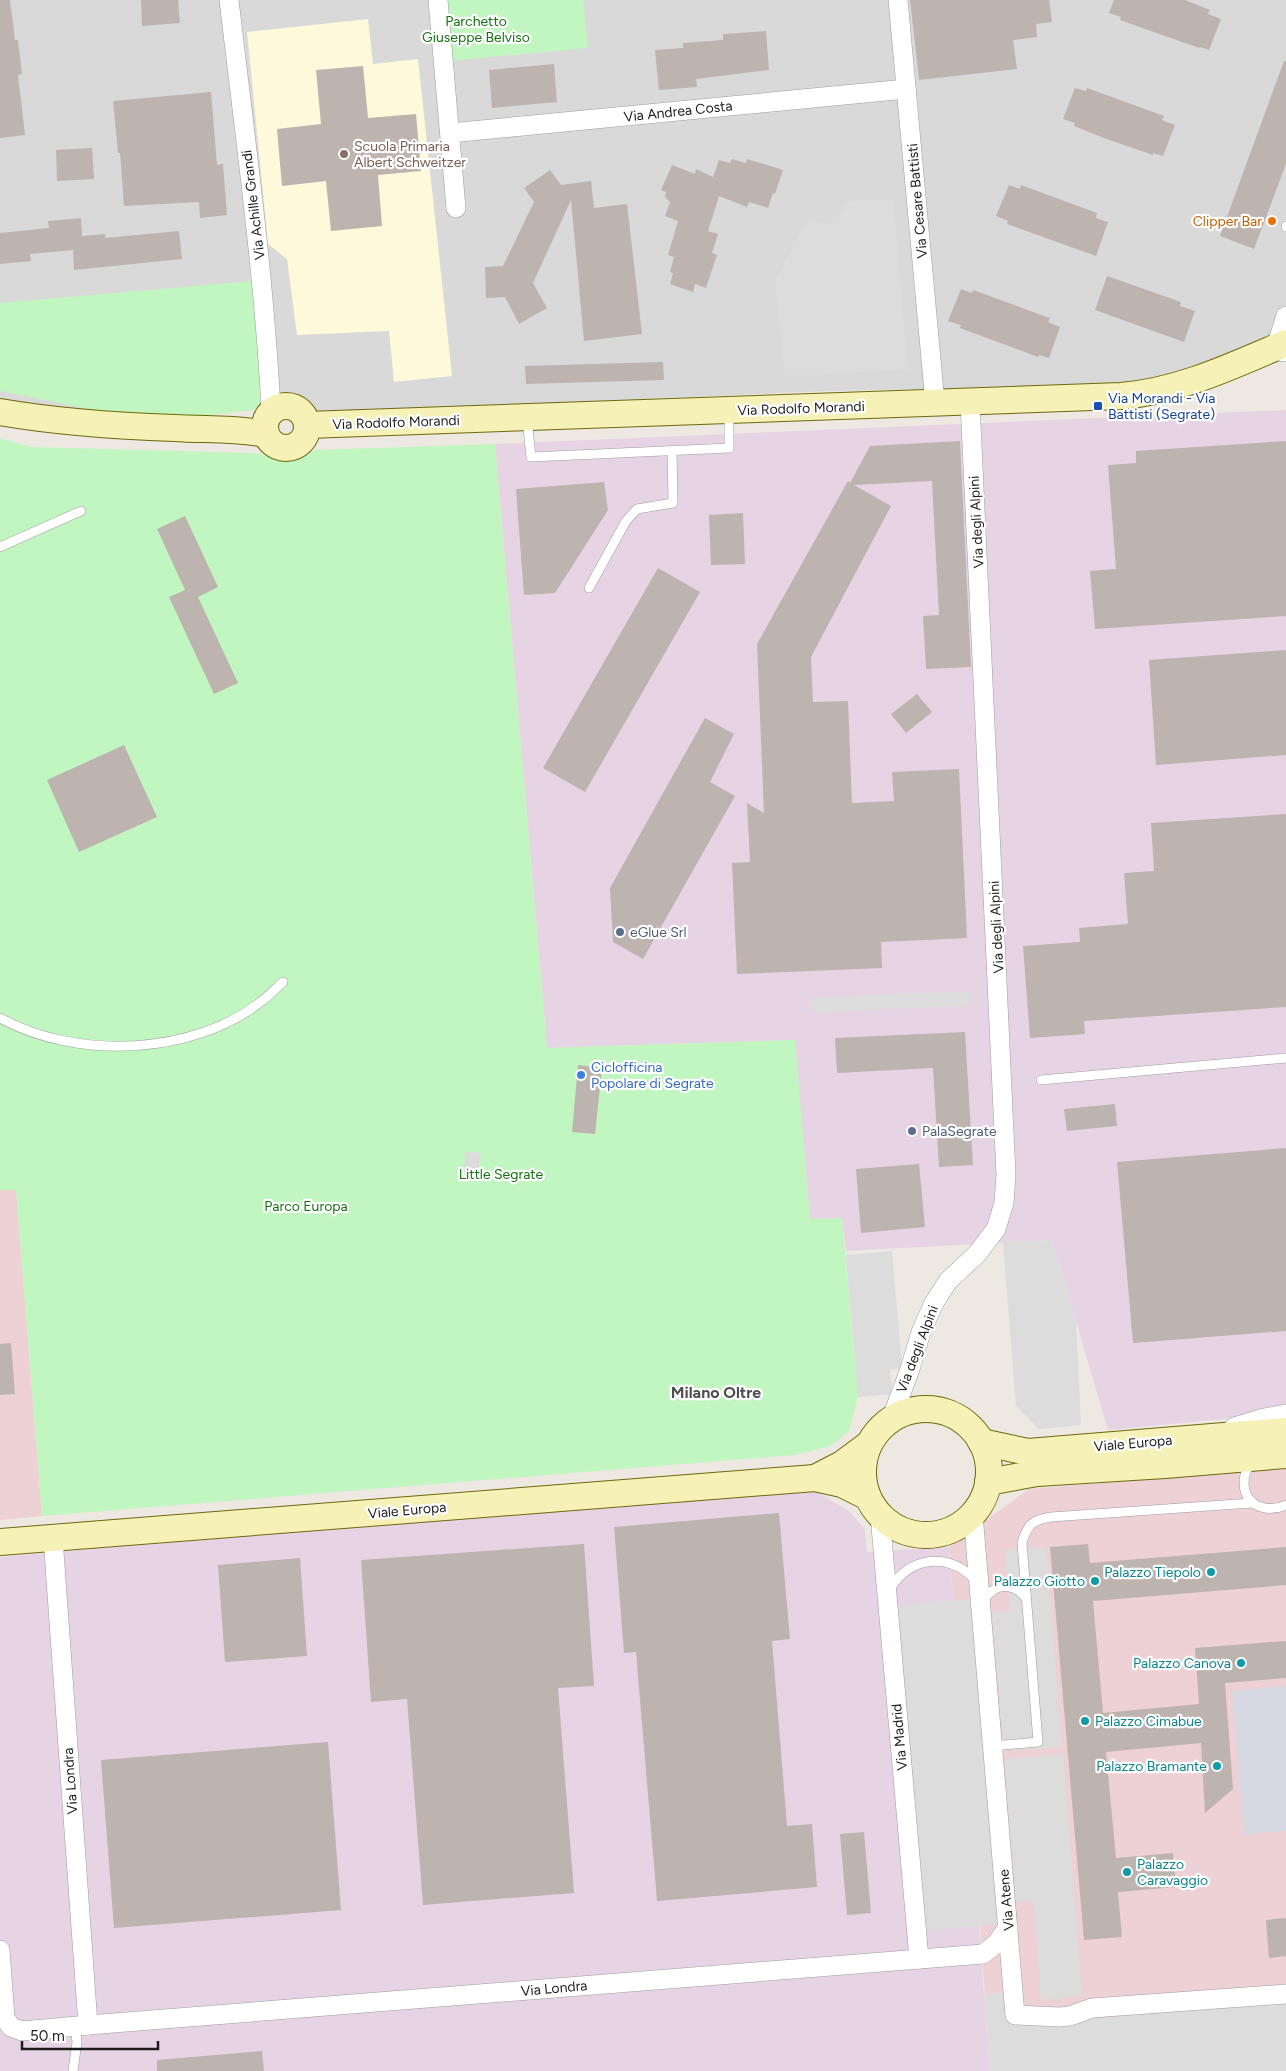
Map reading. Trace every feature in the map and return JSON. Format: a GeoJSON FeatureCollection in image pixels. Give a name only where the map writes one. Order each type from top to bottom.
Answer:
{"type":"FeatureCollection","features":[{"type":"Feature","properties":{"kind":"street","name":"Via Achille Grandi"},"geometry":{"type":"LineString","coordinates":[[229,0],[268,343],[268,421]]}},
{"type":"Feature","properties":{"kind":"street"},"geometry":{"type":"LineString","coordinates":[[438,0],[456,208]]}},
{"type":"Feature","properties":{"kind":"street","name":"Via Cesare Battisti"},"geometry":{"type":"LineString","coordinates":[[898,0],[935,403]]}},
{"type":"Feature","properties":{"kind":"street","name":"Via Andrea Costa"},"geometry":{"type":"LineString","coordinates":[[450,134],[906,89]]}},
{"type":"Feature","properties":{"kind":"street"},"geometry":{"type":"LineString","coordinates":[[1283,348],[1286,316]]}},
{"type":"Feature","properties":{"kind":"street","name":"Via Rodolfo Morandi"},"geometry":{"type":"LineString","coordinates":[[307,425],[1138,395],[1199,379],[1283,348]]}},
{"type":"Feature","properties":{"kind":"street","name":"Via degli Alpini"},"geometry":{"type":"LineString","coordinates":[[891,1420],[921,1332],[934,1303],[948,1280],[977,1254],[996,1229],[1004,1203],[1006,1175],[998,977],[970,402]]}},
{"type":"Feature","properties":{"kind":"street"},"geometry":{"type":"LineString","coordinates":[[0,412],[60,421],[176,428],[209,428],[268,421],[279,406],[292,406],[303,415],[307,425],[303,439],[293,446],[284,448],[278,446],[272,442],[268,421]]}},
{"type":"Feature","properties":{"kind":"street","name":"Viale Europa"},"geometry":{"type":"LineString","coordinates":[[0,1542],[815,1478],[842,1484],[874,1506],[901,1530],[926,1535],[952,1530],[973,1514],[983,1499],[988,1482],[988,1461],[981,1442],[964,1422],[941,1411],[915,1410],[891,1420],[878,1431],[869,1444],[842,1464],[815,1478]]}},
{"type":"Feature","properties":{"kind":"street"},"geometry":{"type":"LineString","coordinates":[[1200,1438],[1264,1418],[1286,1414]]}},
{"type":"Feature","properties":{"kind":"street","name":"Viale Europa"},"geometry":{"type":"LineString","coordinates":[[981,1442],[1028,1452],[1286,1431]]}},
{"type":"Feature","properties":{"kind":"street","name":"Viale Europa"},"geometry":{"type":"LineString","coordinates":[[869,1444],[863,1470],[874,1506]]}},
{"type":"Feature","properties":{"kind":"street","name":"Viale Europa"},"geometry":{"type":"LineString","coordinates":[[988,1482],[1037,1473],[1286,1455]]}},
{"type":"Feature","properties":{"kind":"street","name":"Via Madrid"},"geometry":{"type":"LineString","coordinates":[[874,1506],[887,1596],[919,1959]]}},
{"type":"Feature","properties":{"kind":"street","name":"Via Atene"},"geometry":{"type":"LineString","coordinates":[[973,1514],[1015,2015],[1059,2017],[1070,2016],[1092,2008],[1286,1994]]}},
{"type":"Feature","properties":{"kind":"street","name":"Via Londra"},"geometry":{"type":"LineString","coordinates":[[53,1538],[82,2025]]}},
{"type":"Feature","properties":{"kind":"street"},"geometry":{"type":"LineString","coordinates":[[1008,1927],[997,1943],[983,1954],[997,1961],[1012,1974]]}},
{"type":"Feature","properties":{"kind":"street","name":"Via Londra"},"geometry":{"type":"LineString","coordinates":[[0,1950],[5,2028],[22,2031],[983,1954]]}},
{"type":"Feature","properties":{"kind":"lane"},"geometry":{"type":"LineString","coordinates":[[527,417],[531,457],[729,448],[729,410]]}},
{"type":"Feature","properties":{"kind":"lane"},"geometry":{"type":"LineString","coordinates":[[589,588],[626,521],[638,508],[673,503],[672,451]]}},
{"type":"Feature","properties":{"kind":"lane"},"geometry":{"type":"LineString","coordinates":[[0,547],[81,511]]}},
{"type":"Feature","properties":{"kind":"lane"},"geometry":{"type":"LineString","coordinates":[[0,1018],[21,1028],[74,1043],[111,1047],[141,1046],[189,1036],[235,1018],[263,1001],[283,982]]}},
{"type":"Feature","properties":{"kind":"lane"},"geometry":{"type":"LineString","coordinates":[[1041,1080],[1286,1058]]}},
{"type":"Feature","properties":{"kind":"lane"},"geometry":{"type":"LineString","coordinates":[[1252,1503],[1245,1490],[1245,1475],[1253,1458]]}},
{"type":"Feature","properties":{"kind":"lane"},"geometry":{"type":"LineString","coordinates":[[992,1746],[1038,1742],[1022,1543],[1026,1529],[1038,1519],[1252,1503],[1266,1510],[1286,1505]]}},
{"type":"Feature","properties":{"kind":"lane"},"geometry":{"type":"LineString","coordinates":[[887,1596],[895,1580],[910,1567],[932,1561],[950,1563],[966,1570],[979,1585]]}},
{"type":"Feature","properties":{"kind":"lane"},"geometry":{"type":"LineString","coordinates":[[981,1604],[988,1593],[1000,1587],[1014,1588],[1026,1598]]}},
{"type":"Feature","properties":{"kind":"lane"},"geometry":{"type":"LineString","coordinates":[[73,2071],[77,2042],[82,2025]]}},
{"type":"Feature","properties":{"kind":"shaded area"},"geometry":{"type":"Polygon","coordinates":[[[0,0],[1286,0],[1286,329],[1236,353],[1174,376],[1116,385],[828,391],[315,413],[309,412],[299,404],[291,402],[104,412],[0,401],[0,0]]]}},
{"type":"Feature","properties":{"kind":"shaded area","name":"Scuola Primaria Albert Schweitzer"},"geometry":{"type":"Polygon","coordinates":[[[368,19],[373,64],[418,59],[452,376],[394,382],[389,331],[297,335],[287,259],[268,244],[247,32],[368,19]]]}},
{"type":"Feature","properties":{"kind":"shaded area"},"geometry":{"type":"Polygon","coordinates":[[[893,199],[908,370],[785,375],[775,280],[809,218],[831,225],[849,201],[893,199]]]}},
{"type":"Feature","properties":{"kind":"shaded area"},"geometry":{"type":"Polygon","coordinates":[[[1286,410],[1286,1413],[1108,1430],[1052,1240],[846,1251],[842,1218],[810,1219],[794,1040],[547,1048],[495,444],[1286,410]]]}},
{"type":"Feature","properties":{"kind":"shaded area"},"geometry":{"type":"Polygon","coordinates":[[[970,991],[971,1005],[811,1013],[810,998],[970,991]]]}},
{"type":"Feature","properties":{"kind":"shaded area"},"geometry":{"type":"Polygon","coordinates":[[[466,1152],[481,1153],[478,1173],[464,1172],[466,1152]]]}},
{"type":"Feature","properties":{"kind":"shaded area"},"geometry":{"type":"Polygon","coordinates":[[[16,1189],[42,1516],[0,1520],[0,1190],[16,1189]]]}},
{"type":"Feature","properties":{"kind":"shaded area"},"geometry":{"type":"Polygon","coordinates":[[[1052,1240],[1076,1321],[1081,1425],[1039,1429],[1016,1406],[1003,1242],[1052,1240]]]}},
{"type":"Feature","properties":{"kind":"shaded area"},"geometry":{"type":"Polygon","coordinates":[[[892,1251],[902,1368],[890,1370],[892,1394],[858,1397],[846,1255],[892,1251]]]}},
{"type":"Feature","properties":{"kind":"shaded area"},"geometry":{"type":"Polygon","coordinates":[[[1286,1468],[1286,2071],[991,2071],[949,1547],[1029,1489],[1286,1468]]]}},
{"type":"Feature","properties":{"kind":"shaded area"},"geometry":{"type":"Polygon","coordinates":[[[812,1489],[849,1511],[865,1529],[867,1552],[949,1547],[990,2071],[0,2071],[0,1557],[812,1489]]]}},
{"type":"Feature","properties":{"kind":"shaded area"},"geometry":{"type":"Polygon","coordinates":[[[1046,1547],[1062,1747],[1004,1751],[992,1613],[1010,1611],[1005,1550],[1046,1547]]]}},
{"type":"Feature","properties":{"kind":"shaded area"},"geometry":{"type":"Polygon","coordinates":[[[970,1599],[999,1924],[925,1931],[898,1606],[970,1599]]]}},
{"type":"Feature","properties":{"kind":"shaded area"},"geometry":{"type":"Polygon","coordinates":[[[1286,1686],[1286,1831],[1244,1834],[1232,1691],[1286,1686]]]}},
{"type":"Feature","properties":{"kind":"shaded area"},"geometry":{"type":"Polygon","coordinates":[[[1063,1754],[1082,1996],[1041,2000],[1034,1901],[1016,1902],[1004,1759],[1063,1754]]]}},
{"type":"Feature","properties":{"kind":"shaded area"},"geometry":{"type":"Polygon","coordinates":[[[1024,1990],[1027,2024],[1286,2002],[1286,2071],[990,2071],[984,1994],[1024,1990]]]}},
{"type":"Feature","properties":{"kind":"green space","name":"Parchetto Giuseppe Belviso"},"geometry":{"type":"Polygon","coordinates":[[[443,0],[583,0],[588,48],[448,61],[443,0]]]}},
{"type":"Feature","properties":{"kind":"green space"},"geometry":{"type":"Polygon","coordinates":[[[252,281],[262,409],[196,417],[104,412],[0,391],[0,303],[252,281]]]}},
{"type":"Feature","properties":{"kind":"green space","name":"Parco Europa"},"geometry":{"type":"Polygon","coordinates":[[[0,438],[31,447],[255,453],[283,461],[300,458],[315,450],[495,444],[547,1048],[795,1040],[810,1219],[842,1218],[858,1397],[849,1431],[831,1446],[795,1455],[42,1516],[16,1190],[0,1190],[0,438]]]}},
{"type":"Feature","properties":{"kind":"building"},"geometry":{"type":"Polygon","coordinates":[[[0,0],[10,0],[15,40],[18,40],[22,74],[18,75],[25,135],[0,138],[0,0]]]}},
{"type":"Feature","properties":{"kind":"building"},"geometry":{"type":"Polygon","coordinates":[[[141,0],[178,0],[180,23],[142,26],[141,0]]]}},
{"type":"Feature","properties":{"kind":"building"},"geometry":{"type":"Polygon","coordinates":[[[910,0],[1049,0],[1052,22],[1036,24],[1037,37],[1013,40],[1017,69],[919,80],[910,0]]]}},
{"type":"Feature","properties":{"kind":"building"},"geometry":{"type":"Polygon","coordinates":[[[1114,0],[1185,0],[1210,10],[1208,14],[1221,19],[1209,50],[1120,20],[1121,17],[1109,13],[1114,0]]]}},
{"type":"Feature","properties":{"kind":"building"},"geometry":{"type":"Polygon","coordinates":[[[766,31],[769,70],[696,79],[697,87],[659,90],[655,50],[683,48],[683,43],[723,40],[723,34],[766,31]]]}},
{"type":"Feature","properties":{"kind":"building"},"geometry":{"type":"Polygon","coordinates":[[[1284,61],[1286,62],[1286,164],[1254,249],[1220,236],[1284,61]]]}},
{"type":"Feature","properties":{"kind":"building"},"geometry":{"type":"Polygon","coordinates":[[[554,64],[557,102],[492,108],[489,70],[554,64]]]}},
{"type":"Feature","properties":{"kind":"building"},"geometry":{"type":"Polygon","coordinates":[[[363,66],[368,118],[416,114],[421,171],[378,175],[382,226],[331,231],[326,181],[282,186],[277,129],[321,124],[316,70],[363,66]]]}},
{"type":"Feature","properties":{"kind":"building"},"geometry":{"type":"Polygon","coordinates":[[[1075,88],[1086,91],[1087,88],[1164,116],[1162,120],[1175,125],[1163,156],[1153,153],[1153,155],[1104,138],[1074,126],[1075,123],[1063,119],[1075,88]]]}},
{"type":"Feature","properties":{"kind":"building"},"geometry":{"type":"Polygon","coordinates":[[[211,92],[217,165],[223,164],[227,215],[200,218],[199,202],[124,206],[120,153],[118,153],[113,101],[211,92]]]}},
{"type":"Feature","properties":{"kind":"building"},"geometry":{"type":"Polygon","coordinates":[[[92,148],[94,179],[57,181],[56,150],[92,148]]]}},
{"type":"Feature","properties":{"kind":"building"},"geometry":{"type":"Polygon","coordinates":[[[732,159],[746,163],[747,159],[783,170],[775,194],[773,193],[768,208],[749,202],[747,207],[719,196],[708,231],[718,234],[712,253],[717,255],[706,288],[695,284],[693,292],[670,284],[673,273],[670,272],[674,257],[668,255],[678,221],[665,216],[670,202],[665,197],[666,192],[661,190],[672,165],[695,174],[696,169],[713,177],[719,160],[730,163],[732,159]]]}},
{"type":"Feature","properties":{"kind":"building"},"geometry":{"type":"Polygon","coordinates":[[[550,170],[561,185],[591,181],[594,208],[627,204],[642,334],[584,341],[571,200],[533,283],[547,308],[519,324],[505,297],[486,298],[485,267],[503,266],[534,202],[524,188],[550,170]]]}},
{"type":"Feature","properties":{"kind":"building"},"geometry":{"type":"Polygon","coordinates":[[[1009,185],[1020,189],[1021,185],[1097,213],[1096,218],[1108,222],[1096,256],[1007,224],[1008,221],[996,216],[1009,185]]]}},
{"type":"Feature","properties":{"kind":"building"},"geometry":{"type":"Polygon","coordinates":[[[81,218],[82,236],[105,234],[105,238],[179,231],[182,259],[74,270],[73,250],[30,254],[31,261],[0,264],[0,233],[49,228],[48,221],[81,218]]]}},
{"type":"Feature","properties":{"kind":"building"},"geometry":{"type":"Polygon","coordinates":[[[1107,276],[1181,302],[1180,306],[1195,311],[1184,342],[1095,310],[1107,276]]]}},
{"type":"Feature","properties":{"kind":"building"},"geometry":{"type":"Polygon","coordinates":[[[961,289],[972,293],[973,290],[1050,318],[1048,322],[1060,327],[1049,358],[1039,355],[1038,357],[960,328],[961,325],[948,321],[961,289]]]}},
{"type":"Feature","properties":{"kind":"building"},"geometry":{"type":"Polygon","coordinates":[[[663,362],[664,380],[526,384],[525,366],[663,362]]]}},
{"type":"Feature","properties":{"kind":"building"},"geometry":{"type":"Polygon","coordinates":[[[960,441],[971,667],[926,669],[923,616],[939,615],[932,481],[854,485],[891,506],[811,657],[813,702],[848,701],[852,803],[894,801],[892,772],[959,769],[967,938],[881,942],[882,968],[737,974],[732,863],[750,862],[747,803],[764,813],[757,644],[848,481],[850,483],[870,446],[960,441]]]}},
{"type":"Feature","properties":{"kind":"building"},"geometry":{"type":"Polygon","coordinates":[[[1286,441],[1286,616],[1095,629],[1090,571],[1116,569],[1108,465],[1136,463],[1136,451],[1286,441]]]}},
{"type":"Feature","properties":{"kind":"building"},"geometry":{"type":"Polygon","coordinates":[[[604,482],[608,510],[555,593],[524,595],[516,489],[604,482]]]}},
{"type":"Feature","properties":{"kind":"building"},"geometry":{"type":"Polygon","coordinates":[[[743,513],[745,564],[711,565],[709,515],[743,513]]]}},
{"type":"Feature","properties":{"kind":"building"},"geometry":{"type":"Polygon","coordinates":[[[185,516],[218,587],[198,597],[238,683],[214,694],[169,597],[185,590],[157,529],[185,516]]]}},
{"type":"Feature","properties":{"kind":"building"},"geometry":{"type":"Polygon","coordinates":[[[658,568],[700,592],[585,792],[543,768],[658,568]]]}},
{"type":"Feature","properties":{"kind":"building"},"geometry":{"type":"Polygon","coordinates":[[[1286,650],[1286,755],[1156,765],[1149,660],[1286,650]]]}},
{"type":"Feature","properties":{"kind":"building"},"geometry":{"type":"Polygon","coordinates":[[[917,694],[932,712],[906,733],[891,714],[917,694]]]}},
{"type":"Feature","properties":{"kind":"building"},"geometry":{"type":"Polygon","coordinates":[[[705,718],[734,734],[710,782],[735,796],[643,959],[613,942],[610,888],[705,718]]]}},
{"type":"Feature","properties":{"kind":"building"},"geometry":{"type":"Polygon","coordinates":[[[124,745],[157,817],[79,852],[47,780],[124,745]]]}},
{"type":"Feature","properties":{"kind":"building"},"geometry":{"type":"Polygon","coordinates":[[[1286,814],[1286,1007],[1084,1021],[1085,1034],[1030,1038],[1023,946],[1080,942],[1079,928],[1128,924],[1124,873],[1154,871],[1151,823],[1286,814]]]}},
{"type":"Feature","properties":{"kind":"building"},"geometry":{"type":"Polygon","coordinates":[[[965,1032],[973,1165],[939,1167],[933,1068],[837,1073],[835,1038],[965,1032]]]}},
{"type":"Feature","properties":{"kind":"building"},"geometry":{"type":"Polygon","coordinates":[[[578,1065],[602,1068],[595,1134],[572,1132],[578,1065]]]}},
{"type":"Feature","properties":{"kind":"building"},"geometry":{"type":"Polygon","coordinates":[[[1115,1104],[1117,1126],[1067,1131],[1064,1109],[1115,1104]]]}},
{"type":"Feature","properties":{"kind":"building"},"geometry":{"type":"Polygon","coordinates":[[[1286,1148],[1286,1331],[1133,1343],[1117,1162],[1286,1148]]]}},
{"type":"Feature","properties":{"kind":"building"},"geometry":{"type":"Polygon","coordinates":[[[919,1164],[925,1227],[861,1233],[856,1169],[919,1164]]]}},
{"type":"Feature","properties":{"kind":"building"},"geometry":{"type":"Polygon","coordinates":[[[11,1343],[15,1394],[0,1395],[0,1344],[11,1343]]]}},
{"type":"Feature","properties":{"kind":"building"},"geometry":{"type":"Polygon","coordinates":[[[779,1513],[790,1639],[772,1641],[787,1826],[812,1824],[817,1887],[657,1901],[636,1652],[624,1653],[614,1527],[779,1513]]]}},
{"type":"Feature","properties":{"kind":"building"},"geometry":{"type":"Polygon","coordinates":[[[584,1544],[594,1686],[558,1688],[574,1893],[423,1905],[407,1699],[371,1702],[361,1560],[584,1544]]]}},
{"type":"Feature","properties":{"kind":"building"},"geometry":{"type":"Polygon","coordinates":[[[1088,1544],[1090,1563],[1286,1547],[1286,1585],[1093,1601],[1103,1713],[1199,1704],[1195,1648],[1286,1641],[1286,1678],[1225,1683],[1233,1789],[1205,1813],[1201,1743],[1106,1752],[1116,1858],[1173,1853],[1176,1887],[1118,1892],[1122,1937],[1084,1940],[1050,1547],[1088,1544]]]}},
{"type":"Feature","properties":{"kind":"building"},"geometry":{"type":"Polygon","coordinates":[[[300,1558],[307,1656],[225,1662],[218,1565],[300,1558]]]}},
{"type":"Feature","properties":{"kind":"building"},"geometry":{"type":"Polygon","coordinates":[[[328,1742],[341,1910],[114,1928],[101,1760],[328,1742]]]}},
{"type":"Feature","properties":{"kind":"building"},"geometry":{"type":"Polygon","coordinates":[[[864,1832],[871,1913],[847,1915],[840,1834],[864,1832]]]}},
{"type":"Feature","properties":{"kind":"building"},"geometry":{"type":"Polygon","coordinates":[[[1286,1918],[1286,1956],[1269,1958],[1266,1920],[1286,1918]]]}},
{"type":"Feature","properties":{"kind":"building"},"geometry":{"type":"Polygon","coordinates":[[[262,2051],[264,2071],[157,2071],[157,2060],[262,2051]]]}},
{"type":"Feature","properties":{"kind":"place","name":"Scuola Primaria Albert Schweitzer"},"geometry":{"type":"Point","coordinates":[344,154]}},
{"type":"Feature","properties":{"kind":"place","name":"Clipper Bar"},"geometry":{"type":"Point","coordinates":[1272,221]}},
{"type":"Feature","properties":{"kind":"place","name":"Via Morandi - Via Battisti (Segrate)"},"geometry":{"type":"Point","coordinates":[1098,406]}},
{"type":"Feature","properties":{"kind":"place","name":"eGlue Srl"},"geometry":{"type":"Point","coordinates":[620,932]}},
{"type":"Feature","properties":{"kind":"place","name":"Ciclofficina Popolare di Segrate"},"geometry":{"type":"Point","coordinates":[581,1075]}},
{"type":"Feature","properties":{"kind":"place","name":"PalaSegrate"},"geometry":{"type":"Point","coordinates":[912,1131]}},
{"type":"Feature","properties":{"kind":"place","name":"Palazzo Tiepolo"},"geometry":{"type":"Point","coordinates":[1211,1572]}},
{"type":"Feature","properties":{"kind":"place","name":"Palazzo Giotto"},"geometry":{"type":"Point","coordinates":[1095,1581]}},
{"type":"Feature","properties":{"kind":"place","name":"Palazzo Canova"},"geometry":{"type":"Point","coordinates":[1241,1663]}},
{"type":"Feature","properties":{"kind":"place","name":"Palazzo Cimabue"},"geometry":{"type":"Point","coordinates":[1085,1721]}},
{"type":"Feature","properties":{"kind":"place","name":"Palazzo Bramante"},"geometry":{"type":"Point","coordinates":[1217,1766]}},
{"type":"Feature","properties":{"kind":"place","name":"Palazzo Caravaggio"},"geometry":{"type":"Point","coordinates":[1127,1872]}},
{"type":"Feature","properties":{"kind":"district","name":"Milano Oltre"},"geometry":{"type":"Point","coordinates":[716,1392]}},
{"type":"Feature","properties":{"kind":"park label","name":"Little Segrate"},"geometry":{"type":"Point","coordinates":[501,1174]}}]}
